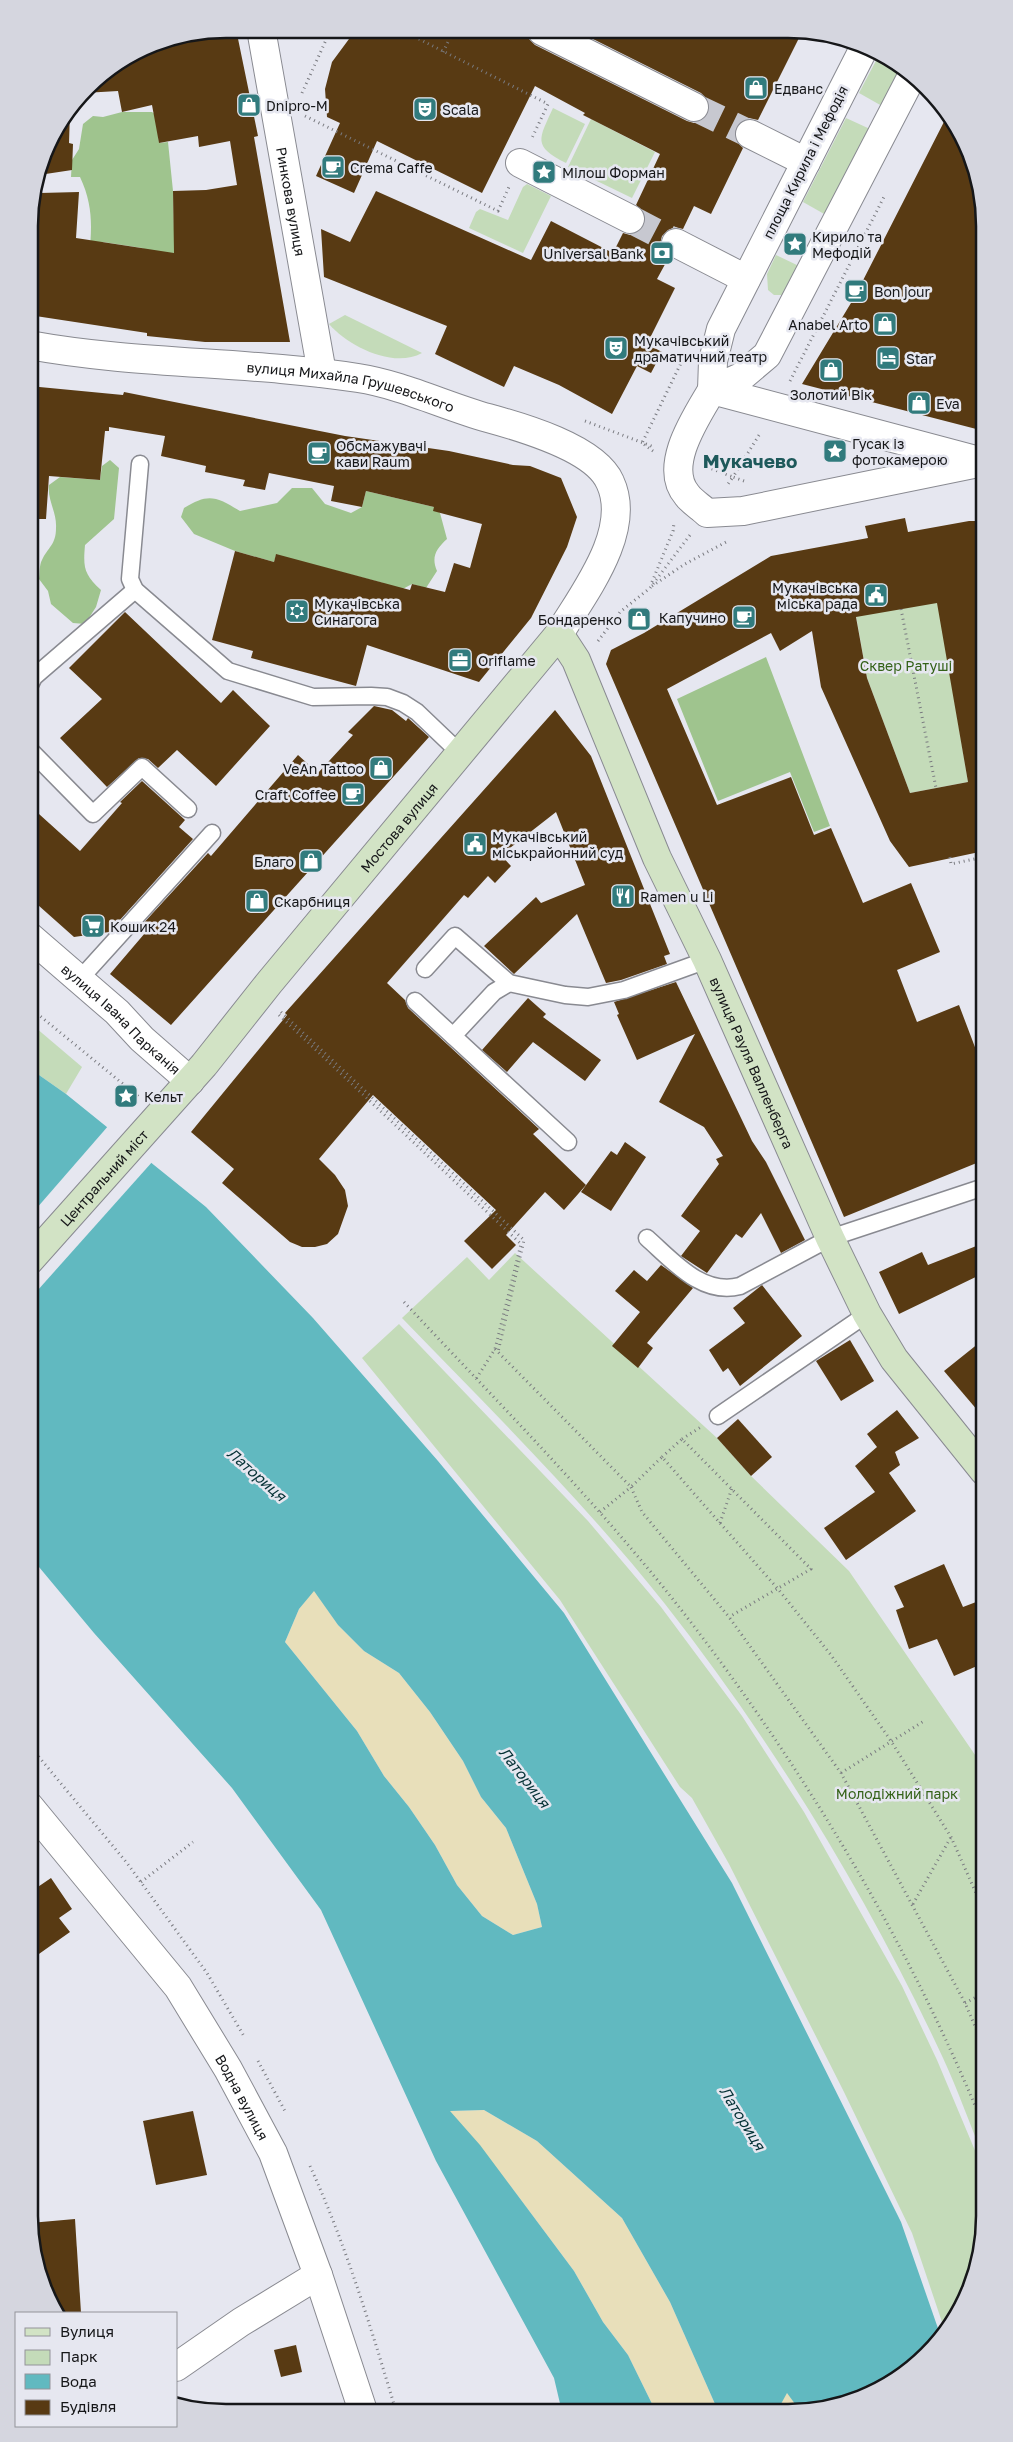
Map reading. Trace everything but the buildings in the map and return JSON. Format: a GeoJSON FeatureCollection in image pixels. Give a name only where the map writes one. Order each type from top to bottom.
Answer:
{"type":"FeatureCollection","features":[{"type":"Feature","properties":{"kind":"street","name":"Ринкова вулиця"},"geometry":{"type":"LineString","coordinates":[[263,38],[322,373]]}},
{"type":"Feature","properties":{"kind":"street"},"geometry":{"type":"LineString","coordinates":[[556,38],[694,107]]}},
{"type":"Feature","properties":{"kind":"street","name":"площа Кирила і Мефодія"},"geometry":{"type":"LineString","coordinates":[[712,390],[713,361],[720,328],[862,53]]}},
{"type":"Feature","properties":{"kind":"street"},"geometry":{"type":"LineString","coordinates":[[909,82],[768,355],[740,377],[712,390],[684,440],[678,473],[685,494],[707,513],[742,511],[976,464]]}},
{"type":"Feature","properties":{"kind":"street"},"geometry":{"type":"LineString","coordinates":[[750,134],[806,162]]}},
{"type":"Feature","properties":{"kind":"street"},"geometry":{"type":"LineString","coordinates":[[520,163],[630,218]]}},
{"type":"Feature","properties":{"kind":"street"},"geometry":{"type":"LineString","coordinates":[[676,242],[746,279]]}},
{"type":"Feature","properties":{"kind":"street","name":"вулиця Михайла Грушевського"},"geometry":{"type":"LineString","coordinates":[[38,346],[130,359],[322,373],[360,379],[396,388],[528,430],[581,454],[598,467],[610,481],[615,499],[614,524]]}},
{"type":"Feature","properties":{"kind":"street"},"geometry":{"type":"LineString","coordinates":[[712,390],[976,460]]}},
{"type":"Feature","properties":{"kind":"street","name":"Мостова вулиця"},"geometry":{"type":"LineString","coordinates":[[150,1108],[190,1081],[559,634],[600,567],[610,544],[614,524]]}},
{"type":"Feature","properties":{"kind":"street","name":"вулиця Рауля Валленберга"},"geometry":{"type":"LineString","coordinates":[[559,634],[576,660],[658,858],[707,960],[830,1238],[867,1314],[894,1359],[976,1461]]}},
{"type":"Feature","properties":{"kind":"street","name":"вулиця Івана Парканія"},"geometry":{"type":"LineString","coordinates":[[38,944],[190,1081]]}},
{"type":"Feature","properties":{"kind":"street","name":"Центральний міст"},"geometry":{"type":"LineString","coordinates":[[38,1250],[150,1108]]}},
{"type":"Feature","properties":{"kind":"street","name":"Водна вулиця"},"geometry":{"type":"LineString","coordinates":[[38,1817],[183,1995],[228,2069],[273,2153],[318,2275],[361,2404]]}},
{"type":"Feature","properties":{"kind":"street"},"geometry":{"type":"LineString","coordinates":[[178,2366],[241,2322],[318,2275]]}},
{"type":"Feature","properties":{"kind":"lane"},"geometry":{"type":"LineString","coordinates":[[140,464],[130,579],[135,590],[228,672],[313,696],[387,697],[403,703],[417,712],[461,754]]}},
{"type":"Feature","properties":{"kind":"lane"},"geometry":{"type":"LineString","coordinates":[[38,674],[135,590]]}},
{"type":"Feature","properties":{"kind":"lane"},"geometry":{"type":"LineString","coordinates":[[38,764],[93,814],[142,767],[188,809]]}},
{"type":"Feature","properties":{"kind":"lane"},"geometry":{"type":"LineString","coordinates":[[79,980],[212,833]]}},
{"type":"Feature","properties":{"kind":"lane"},"geometry":{"type":"LineString","coordinates":[[425,969],[455,936],[509,983],[565,995],[588,997],[624,990],[707,960]]}},
{"type":"Feature","properties":{"kind":"lane"},"geometry":{"type":"LineString","coordinates":[[453,1036],[494,992],[509,983]]}},
{"type":"Feature","properties":{"kind":"lane"},"geometry":{"type":"LineString","coordinates":[[415,1001],[568,1142]]}},
{"type":"Feature","properties":{"kind":"lane"},"geometry":{"type":"LineString","coordinates":[[647,1238],[703,1284],[729,1289],[740,1286],[830,1238],[976,1190]]}},
{"type":"Feature","properties":{"kind":"lane"},"geometry":{"type":"LineString","coordinates":[[718,1416],[867,1314]]}},
{"type":"Feature","properties":{"kind":"path"},"geometry":{"type":"LineString","coordinates":[[298,102],[327,38]]}},
{"type":"Feature","properties":{"kind":"path"},"geometry":{"type":"LineString","coordinates":[[303,115],[498,211],[548,104],[416,38]]}},
{"type":"Feature","properties":{"kind":"path"},"geometry":{"type":"LineString","coordinates":[[443,52],[450,38]]}},
{"type":"Feature","properties":{"kind":"path"},"geometry":{"type":"LineString","coordinates":[[733,477],[777,407],[887,191]]}},
{"type":"Feature","properties":{"kind":"path"},"geometry":{"type":"LineString","coordinates":[[583,420],[680,457]]}},
{"type":"Feature","properties":{"kind":"path"},"geometry":{"type":"LineString","coordinates":[[902,609],[936,788]]}},
{"type":"Feature","properties":{"kind":"path"},"geometry":{"type":"LineString","coordinates":[[950,858],[951,864],[976,859]]}},
{"type":"Feature","properties":{"kind":"path"},"geometry":{"type":"LineString","coordinates":[[280,1013],[524,1240],[496,1351],[476,1379]]}},
{"type":"Feature","properties":{"kind":"path"},"geometry":{"type":"LineString","coordinates":[[38,1015],[150,1108]]}},
{"type":"Feature","properties":{"kind":"path"},"geometry":{"type":"LineString","coordinates":[[404,1302],[600,1512],[696,1629],[810,1789],[874,1898],[917,1977],[976,2108]]}},
{"type":"Feature","properties":{"kind":"path"},"geometry":{"type":"LineString","coordinates":[[496,1351],[631,1487],[642,1512],[729,1617],[841,1773],[965,2003],[976,2028]]}},
{"type":"Feature","properties":{"kind":"path"},"geometry":{"type":"LineString","coordinates":[[600,1512],[631,1487],[682,1439],[811,1569],[729,1617]]}},
{"type":"Feature","properties":{"kind":"path"},"geometry":{"type":"LineString","coordinates":[[662,1457],[778,1589],[831,1655],[891,1741],[951,1837],[976,1892]]}},
{"type":"Feature","properties":{"kind":"path"},"geometry":{"type":"LineString","coordinates":[[720,1523],[732,1488]]}},
{"type":"Feature","properties":{"kind":"path"},"geometry":{"type":"LineString","coordinates":[[841,1773],[924,1721]]}},
{"type":"Feature","properties":{"kind":"path"},"geometry":{"type":"LineString","coordinates":[[913,1905],[951,1837]]}},
{"type":"Feature","properties":{"kind":"path"},"geometry":{"type":"LineString","coordinates":[[141,1882],[193,1842]]}},
{"type":"Feature","properties":{"kind":"path"},"geometry":{"type":"LineString","coordinates":[[965,2003],[976,1997]]}},
{"type":"Feature","properties":{"kind":"green space"},"geometry":{"type":"Polygon","coordinates":[[[876,60],[898,73],[882,106],[859,93],[876,60]]]}},
{"type":"Feature","properties":{"kind":"green space"},"geometry":{"type":"Polygon","coordinates":[[[553,108],[585,124],[566,163],[548,152],[543,146],[542,135],[544,127],[553,108]]]}},
{"type":"Feature","properties":{"kind":"green space"},"geometry":{"type":"Polygon","coordinates":[[[122,112],[152,112],[156,115],[159,143],[168,142],[173,191],[175,266],[142,248],[103,242],[97,280],[87,279],[91,239],[89,203],[80,177],[71,177],[72,160],[79,149],[83,124],[93,116],[103,117],[122,112]]]}},
{"type":"Feature","properties":{"kind":"green space"},"geometry":{"type":"Polygon","coordinates":[[[846,118],[870,129],[826,215],[803,202],[846,118]]]}},
{"type":"Feature","properties":{"kind":"green space"},"geometry":{"type":"Polygon","coordinates":[[[591,119],[655,152],[632,198],[568,167],[591,119]]]}},
{"type":"Feature","properties":{"kind":"green space"},"geometry":{"type":"Polygon","coordinates":[[[527,184],[551,196],[523,253],[469,228],[476,212],[480,209],[508,220],[523,187],[527,184]]]}},
{"type":"Feature","properties":{"kind":"green space"},"geometry":{"type":"Polygon","coordinates":[[[776,255],[799,266],[785,295],[774,295],[768,290],[767,274],[776,255]]]}},
{"type":"Feature","properties":{"kind":"green space"},"geometry":{"type":"Polygon","coordinates":[[[345,315],[422,353],[410,357],[385,357],[359,347],[347,340],[329,324],[345,315]]]}},
{"type":"Feature","properties":{"kind":"green space"},"geometry":{"type":"Polygon","coordinates":[[[110,460],[119,468],[114,519],[85,545],[84,553],[88,575],[101,590],[96,607],[85,624],[73,623],[51,604],[48,591],[39,579],[41,562],[56,534],[56,522],[49,496],[49,485],[60,477],[100,480],[102,466],[110,460]]]}},
{"type":"Feature","properties":{"kind":"green space"},"geometry":{"type":"Polygon","coordinates":[[[292,488],[312,488],[325,504],[351,513],[362,507],[366,491],[434,507],[440,513],[447,539],[440,546],[436,554],[434,562],[437,571],[426,588],[412,584],[399,591],[388,588],[383,583],[276,555],[274,562],[235,551],[194,534],[181,517],[184,508],[206,498],[225,502],[240,511],[277,503],[292,488]]]}},
{"type":"Feature","properties":{"kind":"green space","name":"Сквер Ратуші"},"geometry":{"type":"Polygon","coordinates":[[[934,578],[968,782],[910,793],[867,678],[852,593],[934,578]]]}},
{"type":"Feature","properties":{"kind":"green space"},"geometry":{"type":"Polygon","coordinates":[[[766,657],[830,826],[814,832],[790,772],[718,801],[677,699],[766,657]]]}},
{"type":"Feature","properties":{"kind":"green space"},"geometry":{"type":"Polygon","coordinates":[[[38,1030],[82,1067],[66,1094],[38,1074],[38,1030]]]}},
{"type":"Feature","properties":{"kind":"green space","name":"Молодіжний парк"},"geometry":{"type":"Polygon","coordinates":[[[515,1253],[717,1438],[751,1476],[849,1571],[976,1756],[976,2138],[954,2082],[914,1998],[851,1880],[781,1766],[744,1711],[665,1604],[603,1530],[537,1458],[402,1318],[467,1257],[489,1280],[515,1253]]]}},
{"type":"Feature","properties":{"kind":"green space"},"geometry":{"type":"Polygon","coordinates":[[[399,1324],[588,1521],[661,1607],[742,1716],[804,1812],[902,1986],[937,2060],[976,2153],[976,2217],[972,2253],[961,2289],[942,2323],[912,2233],[844,2092],[729,1864],[692,1798],[680,1787],[560,1600],[362,1358],[399,1324]]]}},
{"type":"Feature","properties":{"kind":"sand"},"geometry":{"type":"Polygon","coordinates":[[[314,1590],[338,1625],[364,1651],[399,1673],[430,1712],[463,1761],[481,1797],[506,1828],[537,1904],[542,1927],[513,1935],[482,1916],[457,1885],[435,1845],[409,1807],[384,1776],[357,1731],[285,1642],[299,1609],[314,1590]]]}},
{"type":"Feature","properties":{"kind":"sand"},"geometry":{"type":"Polygon","coordinates":[[[484,2110],[537,2141],[622,2218],[670,2302],[715,2404],[652,2404],[628,2355],[603,2322],[574,2271],[512,2188],[449,2111],[484,2110]]]}},
{"type":"Feature","properties":{"kind":"sand"},"geometry":{"type":"Polygon","coordinates":[[[787,2392],[795,2404],[788,2404],[781,2404],[787,2392]]]}},
{"type":"Feature","properties":{"kind":"water","name":"Латориця"},"geometry":{"type":"Polygon","coordinates":[[[38,1074],[66,1094],[206,1207],[313,1318],[438,1461],[564,1613],[732,1883],[901,2222],[938,2329],[929,2341],[912,2358],[892,2373],[848,2395],[824,2401],[795,2404],[787,2393],[781,2404],[715,2404],[670,2302],[622,2218],[537,2141],[484,2110],[450,2111],[480,2145],[574,2271],[603,2322],[628,2355],[652,2404],[560,2404],[554,2378],[436,2161],[321,1910],[232,1788],[94,1633],[38,1566],[38,1074]],[[314,1591],[299,1609],[285,1642],[357,1731],[384,1776],[409,1807],[435,1845],[457,1885],[482,1916],[513,1935],[542,1927],[537,1904],[506,1828],[481,1797],[463,1761],[430,1712],[399,1673],[364,1651],[338,1625],[314,1591]]]}},
{"type":"Feature","properties":{"kind":"pier"},"geometry":{"type":"Polygon","coordinates":[[[109,1125],[153,1161],[38,1290],[38,1207],[109,1125]]]}},
{"type":"Feature","properties":{"kind":"tunnel"},"geometry":{"type":"LineString","coordinates":[[694,107],[750,134]]}},
{"type":"Feature","properties":{"kind":"tunnel"},"geometry":{"type":"LineString","coordinates":[[630,219],[676,243]]}},
{"type":"Feature","properties":{"kind":"place","name":"Едванс"},"geometry":{"type":"Point","coordinates":[756,88]}},
{"type":"Feature","properties":{"kind":"place","name":"Dnipro-M"},"geometry":{"type":"Point","coordinates":[249,105]}},
{"type":"Feature","properties":{"kind":"place","name":"Scala"},"geometry":{"type":"Point","coordinates":[425,109]}},
{"type":"Feature","properties":{"kind":"place","name":"Crema Caffe"},"geometry":{"type":"Point","coordinates":[333,167]}},
{"type":"Feature","properties":{"kind":"place","name":"Мілош Форман"},"geometry":{"type":"Point","coordinates":[544,172]}},
{"type":"Feature","properties":{"kind":"place","name":"Кирило та Мефодій"},"geometry":{"type":"Point","coordinates":[795,244]}},
{"type":"Feature","properties":{"kind":"place","name":"Universal Bank"},"geometry":{"type":"Point","coordinates":[662,253]}},
{"type":"Feature","properties":{"kind":"place","name":"Bon jour"},"geometry":{"type":"Point","coordinates":[856,291]}},
{"type":"Feature","properties":{"kind":"place","name":"Anabel Arto"},"geometry":{"type":"Point","coordinates":[885,324]}},
{"type":"Feature","properties":{"kind":"place","name":"Мукачівський драматичний театр"},"geometry":{"type":"Point","coordinates":[616,348]}},
{"type":"Feature","properties":{"kind":"place","name":"Star"},"geometry":{"type":"Point","coordinates":[888,358]}},
{"type":"Feature","properties":{"kind":"place","name":"Золотий Вік"},"geometry":{"type":"Point","coordinates":[831,370]}},
{"type":"Feature","properties":{"kind":"place","name":"Eva"},"geometry":{"type":"Point","coordinates":[919,403]}},
{"type":"Feature","properties":{"kind":"place","name":"Гусак із фотокамерою"},"geometry":{"type":"Point","coordinates":[835,451]}},
{"type":"Feature","properties":{"kind":"place","name":"Обсмажувачі кави Raum"},"geometry":{"type":"Point","coordinates":[319,453]}},
{"type":"Feature","properties":{"kind":"place","name":"Мукачівська міська рада"},"geometry":{"type":"Point","coordinates":[876,595]}},
{"type":"Feature","properties":{"kind":"place","name":"Мукачівська Синагога"},"geometry":{"type":"Point","coordinates":[297,611]}},
{"type":"Feature","properties":{"kind":"place","name":"Капучино"},"geometry":{"type":"Point","coordinates":[744,617]}},
{"type":"Feature","properties":{"kind":"place","name":"Бондаренко"},"geometry":{"type":"Point","coordinates":[639,619]}},
{"type":"Feature","properties":{"kind":"place","name":"Oriflame"},"geometry":{"type":"Point","coordinates":[460,660]}},
{"type":"Feature","properties":{"kind":"place","name":"VeAn Tattoo"},"geometry":{"type":"Point","coordinates":[381,768]}},
{"type":"Feature","properties":{"kind":"place","name":"Craft Coffee"},"geometry":{"type":"Point","coordinates":[353,794]}},
{"type":"Feature","properties":{"kind":"place","name":"Мукачівський міськрайонний суд"},"geometry":{"type":"Point","coordinates":[475,844]}},
{"type":"Feature","properties":{"kind":"place","name":"Благо"},"geometry":{"type":"Point","coordinates":[311,861]}},
{"type":"Feature","properties":{"kind":"place","name":"Ramen u Li"},"geometry":{"type":"Point","coordinates":[623,896]}},
{"type":"Feature","properties":{"kind":"place","name":"Скарбниця"},"geometry":{"type":"Point","coordinates":[257,901]}},
{"type":"Feature","properties":{"kind":"place","name":"Кошик 24"},"geometry":{"type":"Point","coordinates":[93,926]}},
{"type":"Feature","properties":{"kind":"place","name":"Кельт"},"geometry":{"type":"Point","coordinates":[126,1096]}},
{"type":"Feature","properties":{"kind":"district","name":"Мукачево"},"geometry":{"type":"Point","coordinates":[750,460]}}]}
